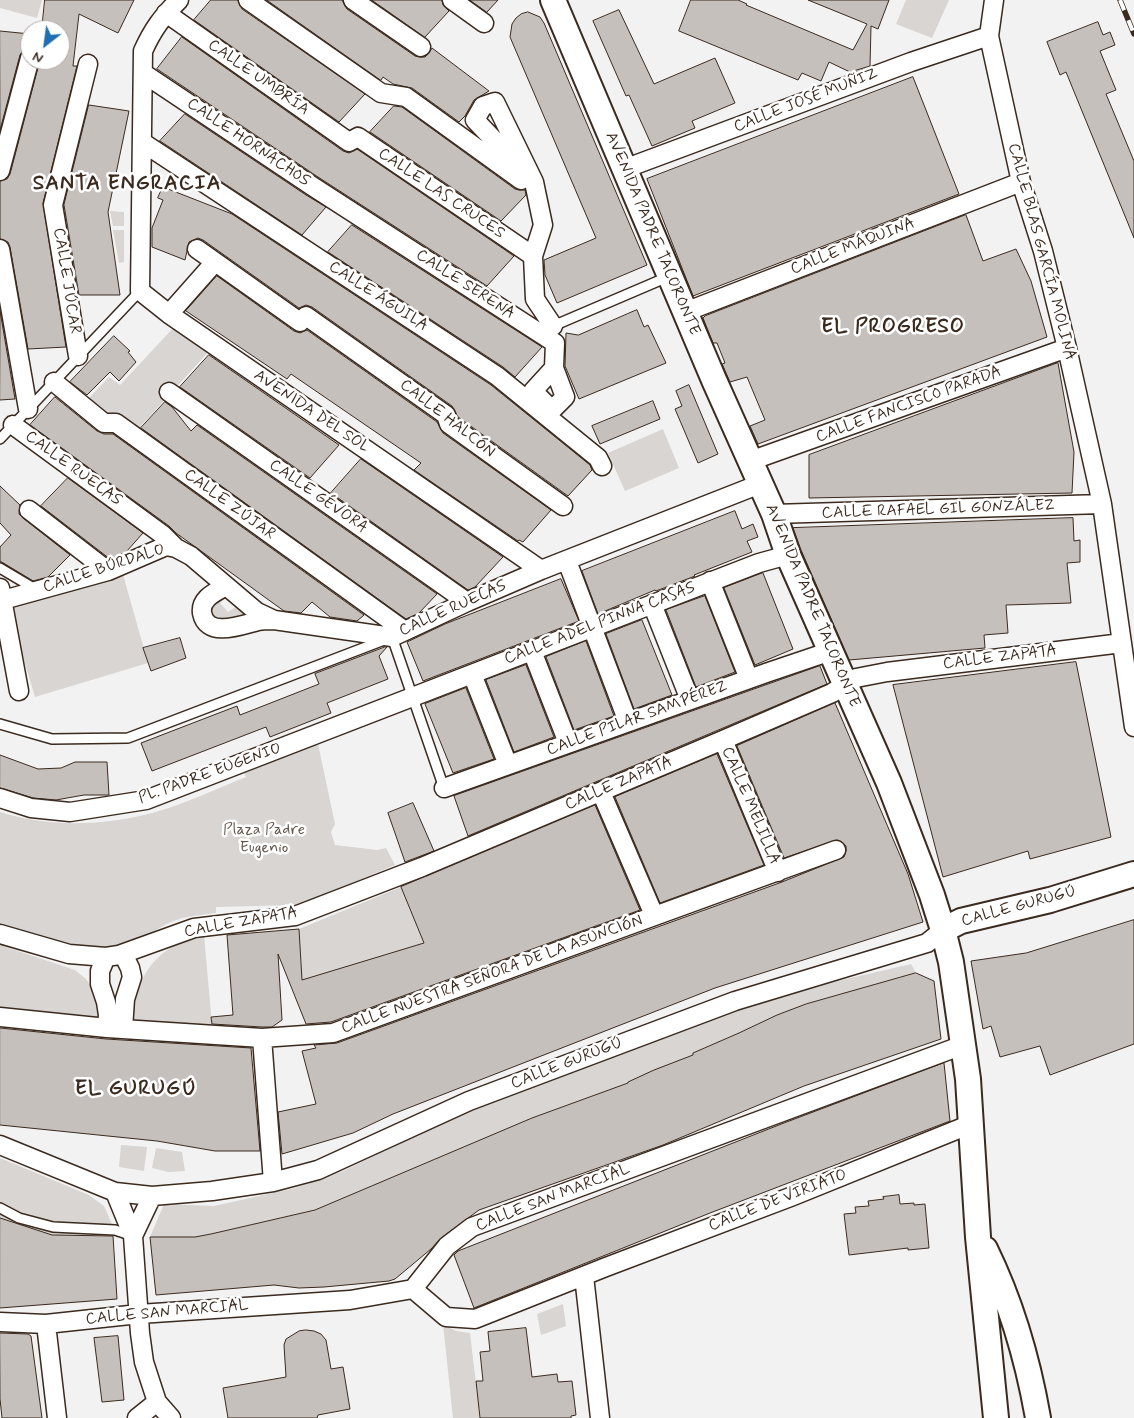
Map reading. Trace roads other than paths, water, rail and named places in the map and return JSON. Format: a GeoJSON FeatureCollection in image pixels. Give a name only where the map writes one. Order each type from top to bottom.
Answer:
{"type":"FeatureCollection","features":[{"type":"Feature","properties":{"kind":"main road","name":"AVENIDA PADRE TACORONTE"},"geometry":{"type":"LineString","coordinates":[[553,0],[685,312],[774,514],[788,554],[889,783],[932,895],[943,930],[951,962],[968,1079],[978,1237],[996,1418]]}},
{"type":"Feature","properties":{"kind":"main road","name":"CALLE GURUGÚ"},"geometry":{"type":"LineString","coordinates":[[943,930],[961,921],[1050,900],[1134,874]]}},
{"type":"Feature","properties":{"kind":"main road"},"geometry":{"type":"LineString","coordinates":[[978,1237],[999,1279],[1032,1385],[1038,1418]]}},
{"type":"Feature","properties":{"kind":"street"},"geometry":{"type":"LineString","coordinates":[[140,291],[143,51],[152,32],[166,13],[179,0]]}},
{"type":"Feature","properties":{"kind":"street"},"geometry":{"type":"LineString","coordinates":[[248,0],[381,93],[406,97],[535,186]]}},
{"type":"Feature","properties":{"kind":"street"},"geometry":{"type":"LineString","coordinates":[[353,0],[421,46]]}},
{"type":"Feature","properties":{"kind":"street"},"geometry":{"type":"LineString","coordinates":[[452,0],[484,23]]}},
{"type":"Feature","properties":{"kind":"street","name":"CALLE BLAS GARCÍA MOLINA"},"geometry":{"type":"LineString","coordinates":[[994,0],[989,36],[1021,182],[1043,251],[1102,504],[1134,728]]}},
{"type":"Feature","properties":{"kind":"street","name":"CALLE UMBRÍA"},"geometry":{"type":"LineString","coordinates":[[166,13],[349,142]]}},
{"type":"Feature","properties":{"kind":"street","name":"CALLE JOSÉ MUÑIZ"},"geometry":{"type":"LineString","coordinates":[[624,169],[911,62],[989,36]]}},
{"type":"Feature","properties":{"kind":"street","name":"CALLE JÚCAR"},"geometry":{"type":"LineString","coordinates":[[78,356],[53,205],[88,64]]}},
{"type":"Feature","properties":{"kind":"street"},"geometry":{"type":"LineString","coordinates":[[0,171],[27,70]]}},
{"type":"Feature","properties":{"kind":"street","name":"CALLE HORNACHOS"},"geometry":{"type":"LineString","coordinates":[[143,73],[353,213]]}},
{"type":"Feature","properties":{"kind":"street"},"geometry":{"type":"LineString","coordinates":[[535,186],[475,120],[483,106],[495,102],[535,186],[542,225],[533,256],[535,299],[553,326]]}},
{"type":"Feature","properties":{"kind":"street","name":"CALLE LAS CRUCES"},"geometry":{"type":"LineString","coordinates":[[349,142],[358,136],[533,256]]}},
{"type":"Feature","properties":{"kind":"street","name":"CALLE ÁGUILA"},"geometry":{"type":"LineString","coordinates":[[142,142],[497,376],[598,458],[602,466]]}},
{"type":"Feature","properties":{"kind":"street","name":"CALLE MÁQUINA"},"geometry":{"type":"LineString","coordinates":[[685,312],[1021,182]]}},
{"type":"Feature","properties":{"kind":"street","name":"CALLE SERENA"},"geometry":{"type":"LineString","coordinates":[[353,213],[555,343]]}},
{"type":"Feature","properties":{"kind":"street"},"geometry":{"type":"LineString","coordinates":[[0,248],[28,409]]}},
{"type":"Feature","properties":{"kind":"street","name":"CALLE HALCÓN"},"geometry":{"type":"LineString","coordinates":[[197,249],[446,415],[449,424],[563,506]]}},
{"type":"Feature","properties":{"kind":"street"},"geometry":{"type":"LineString","coordinates":[[169,314],[215,262]]}},
{"type":"Feature","properties":{"kind":"street","name":"AVENIDA DEL SOL"},"geometry":{"type":"LineString","coordinates":[[140,291],[169,314],[541,570]]}},
{"type":"Feature","properties":{"kind":"street"},"geometry":{"type":"LineString","coordinates":[[554,368],[555,343]]}},
{"type":"Feature","properties":{"kind":"street","name":"CALLE FANCISCO PARADA"},"geometry":{"type":"LineString","coordinates":[[750,461],[1067,348]]}},
{"type":"Feature","properties":{"kind":"street","name":"CALLE ZÚJAR"},"geometry":{"type":"LineString","coordinates":[[54,382],[104,423],[116,423],[399,634]]}},
{"type":"Feature","properties":{"kind":"street","name":"CALLE GÉVORA"},"geometry":{"type":"LineString","coordinates":[[169,392],[467,602]]}},
{"type":"Feature","properties":{"kind":"street","name":"CALLE RUECAS"},"geometry":{"type":"LineString","coordinates":[[13,425],[163,535],[176,548],[191,556],[257,612],[274,620]]}},
{"type":"Feature","properties":{"kind":"street"},"geometry":{"type":"LineString","coordinates":[[541,570],[760,484]]}},
{"type":"Feature","properties":{"kind":"street","name":"CALLE RAFAEL GIL GONZÁLEZ"},"geometry":{"type":"LineString","coordinates":[[774,514],[1102,504]]}},
{"type":"Feature","properties":{"kind":"street"},"geometry":{"type":"LineString","coordinates":[[29,510],[108,571]]}},
{"type":"Feature","properties":{"kind":"street","name":"CALLE BÚRDALO"},"geometry":{"type":"LineString","coordinates":[[2,594],[37,591],[108,571],[166,546],[176,548]]}},
{"type":"Feature","properties":{"kind":"street","name":"CALLE ADEL PINNA CASAS"},"geometry":{"type":"LineString","coordinates":[[413,697],[759,563],[788,554]]}},
{"type":"Feature","properties":{"kind":"street"},"geometry":{"type":"LineString","coordinates":[[567,561],[628,722]]}},
{"type":"Feature","properties":{"kind":"street","name":"CALLE RUECAS"},"geometry":{"type":"LineString","coordinates":[[226,586],[208,597],[203,604],[202,612],[205,620],[211,626],[222,629],[234,628],[260,621],[274,620],[399,634],[541,570]]}},
{"type":"Feature","properties":{"kind":"street"},"geometry":{"type":"LineString","coordinates":[[710,582],[749,679]]}},
{"type":"Feature","properties":{"kind":"street"},"geometry":{"type":"LineString","coordinates":[[2,594],[19,691]]}},
{"type":"Feature","properties":{"kind":"street"},"geometry":{"type":"LineString","coordinates":[[652,604],[690,700]]}},
{"type":"Feature","properties":{"kind":"street","name":"CALLE ZAPATA"},"geometry":{"type":"LineString","coordinates":[[0,934],[69,954],[114,955],[194,928],[295,916],[422,868],[832,693],[856,678],[887,672],[1122,643]]}},
{"type":"Feature","properties":{"kind":"street"},"geometry":{"type":"LineString","coordinates":[[532,651],[568,743]]}},
{"type":"Feature","properties":{"kind":"street","name":"CALLE PILAR SAMPÉREZ"},"geometry":{"type":"LineString","coordinates":[[444,788],[831,651]]}},
{"type":"Feature","properties":{"kind":"street"},"geometry":{"type":"LineString","coordinates":[[472,674],[508,765]]}},
{"type":"Feature","properties":{"kind":"street","name":"PL. PADRE EUGENIO"},"geometry":{"type":"LineString","coordinates":[[0,798],[31,808],[70,812],[146,800],[413,697]]}},
{"type":"Feature","properties":{"kind":"street","name":"CALLE MELILLA"},"geometry":{"type":"LineString","coordinates":[[723,740],[778,872]]}},
{"type":"Feature","properties":{"kind":"street"},"geometry":{"type":"LineString","coordinates":[[601,792],[654,915]]}},
{"type":"Feature","properties":{"kind":"street","name":"CALLE NUESTRA SEÑORA DE LA ASUNCIÓN"},"geometry":{"type":"LineString","coordinates":[[0,1017],[115,1028],[262,1038],[333,1033],[836,850]]}},
{"type":"Feature","properties":{"kind":"street","name":"CALLE GURUGÚ"},"geometry":{"type":"LineString","coordinates":[[0,1145],[115,1192],[152,1196],[212,1191],[273,1182],[318,1170],[469,1101],[735,1001],[927,943],[943,930]]}},
{"type":"Feature","properties":{"kind":"street"},"geometry":{"type":"LineString","coordinates":[[114,955],[130,968],[132,977],[115,1028],[100,984],[100,972],[114,955]]}},
{"type":"Feature","properties":{"kind":"street"},"geometry":{"type":"LineString","coordinates":[[262,1038],[273,1182]]}},
{"type":"Feature","properties":{"kind":"street","name":"CALLE SAN MARCIAL"},"geometry":{"type":"LineString","coordinates":[[0,1322],[46,1324],[139,1314],[350,1300],[413,1289],[447,1246],[472,1228],[963,1045]]}},
{"type":"Feature","properties":{"kind":"street","name":"CALLE DE VIRIATO"},"geometry":{"type":"LineString","coordinates":[[413,1289],[446,1317],[475,1320],[793,1196],[970,1124]]}},
{"type":"Feature","properties":{"kind":"street"},"geometry":{"type":"LineString","coordinates":[[115,1192],[133,1236],[144,1362],[158,1402],[170,1418]]}},
{"type":"Feature","properties":{"kind":"street"},"geometry":{"type":"LineString","coordinates":[[133,1236],[152,1196]]}},
{"type":"Feature","properties":{"kind":"street"},"geometry":{"type":"LineString","coordinates":[[584,1276],[600,1418]]}},
{"type":"Feature","properties":{"kind":"street"},"geometry":{"type":"LineString","coordinates":[[46,1324],[57,1418]]}},
{"type":"Feature","properties":{"kind":"street"},"geometry":{"type":"LineString","coordinates":[[138,1418],[158,1402]]}},
{"type":"Feature","properties":{"kind":"lane"},"geometry":{"type":"LineString","coordinates":[[555,343],[553,326],[670,276]]}},
{"type":"Feature","properties":{"kind":"lane"},"geometry":{"type":"LineString","coordinates":[[0,439],[140,291]]}},
{"type":"Feature","properties":{"kind":"lane"},"geometry":{"type":"LineString","coordinates":[[0,568],[37,591]]}},
{"type":"Feature","properties":{"kind":"lane"},"geometry":{"type":"LineString","coordinates":[[0,724],[52,739],[128,738],[399,634],[413,697],[444,788]]}},
{"type":"Feature","properties":{"kind":"lane"},"geometry":{"type":"LineString","coordinates":[[0,1208],[19,1218],[53,1227],[115,1230],[133,1236]]}},
{"type":"Feature","properties":{"kind":"railway"},"geometry":{"type":"LineString","coordinates":[[1120,0],[1134,34]]}},
{"type":"Feature","properties":{"kind":"district","name":"SANTA ENGRACIA"},"geometry":{"type":"Point","coordinates":[127,185]}},
{"type":"Feature","properties":{"kind":"district","name":"EL PROGRESO"},"geometry":{"type":"Point","coordinates":[893,328]}},
{"type":"Feature","properties":{"kind":"district","name":"EL GURUGÚ"},"geometry":{"type":"Point","coordinates":[136,1090]}},
{"type":"Feature","properties":{"kind":"park label","name":"Plaza Padre Eugenio"},"geometry":{"type":"Point","coordinates":[264,840]}}]}
